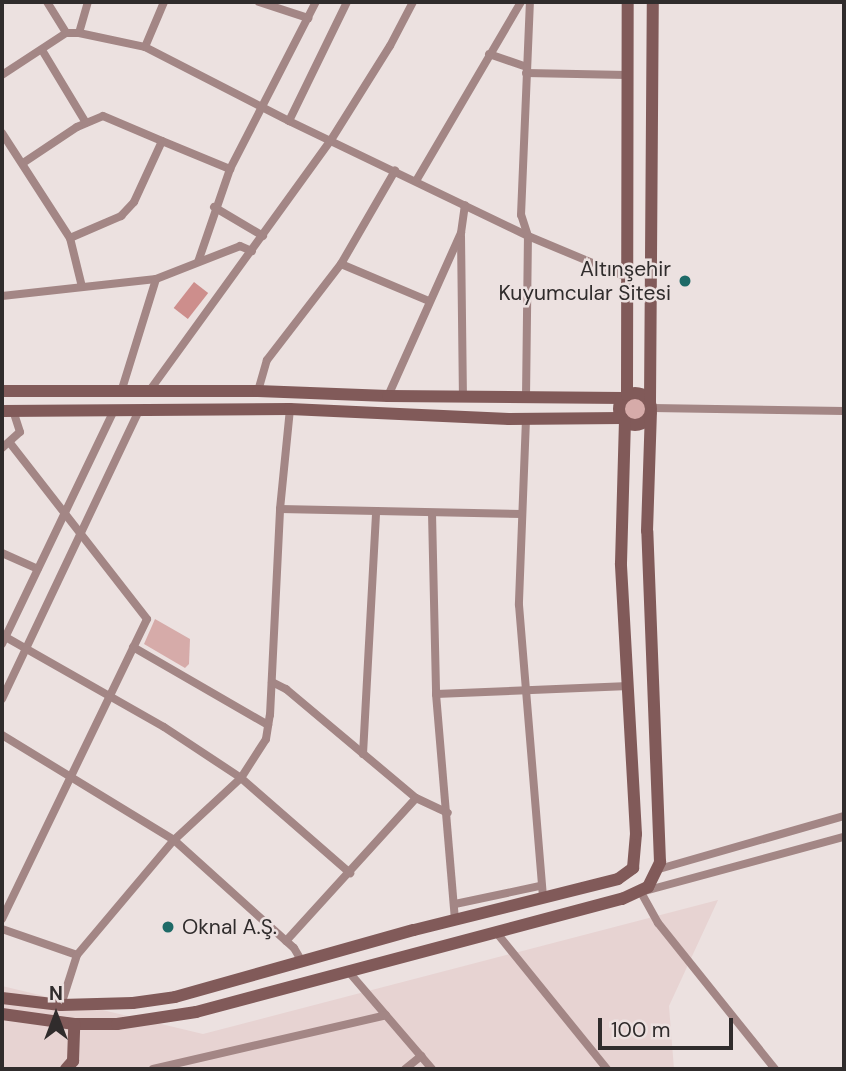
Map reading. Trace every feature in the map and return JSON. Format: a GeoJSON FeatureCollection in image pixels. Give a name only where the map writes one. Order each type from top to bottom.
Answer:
{"type":"FeatureCollection","features":[{"type":"Feature","properties":{"kind":"main road"},"geometry":{"type":"LineString","coordinates":[[2,999],[61,1005],[133,1003],[175,997],[456,919],[542,892],[618,878],[633,868],[636,835],[621,564],[625,438],[624,420],[619,408],[625,397],[627,374],[628,2]]}},
{"type":"Feature","properties":{"kind":"main road"},"geometry":{"type":"LineString","coordinates":[[2,1014],[74,1024],[117,1024],[173,1016],[496,932],[641,892],[648,887],[659,869],[647,545],[651,408],[653,2]]}},
{"type":"Feature","properties":{"kind":"main road"},"geometry":{"type":"LineString","coordinates":[[606,398],[623,387],[627,374]]}},
{"type":"Feature","properties":{"kind":"main road"},"geometry":{"type":"LineString","coordinates":[[2,391],[122,389],[606,398],[638,393],[651,408]]}},
{"type":"Feature","properties":{"kind":"main road"},"geometry":{"type":"LineString","coordinates":[[8,411],[290,409],[526,419],[604,419],[624,420],[641,425],[651,408]]}},
{"type":"Feature","properties":{"kind":"main road"},"geometry":{"type":"LineString","coordinates":[[604,419],[614,422],[625,438]]}},
{"type":"Feature","properties":{"kind":"main road"},"geometry":{"type":"LineString","coordinates":[[66,1069],[73,1061],[74,1024]]}},
{"type":"Feature","properties":{"kind":"street"},"geometry":{"type":"LineString","coordinates":[[47,2],[66,33]]}},
{"type":"Feature","properties":{"kind":"street"},"geometry":{"type":"LineString","coordinates":[[79,33],[88,2]]}},
{"type":"Feature","properties":{"kind":"street"},"geometry":{"type":"LineString","coordinates":[[145,47],[164,2]]}},
{"type":"Feature","properties":{"kind":"street"},"geometry":{"type":"LineString","coordinates":[[259,2],[308,18]]}},
{"type":"Feature","properties":{"kind":"street"},"geometry":{"type":"LineString","coordinates":[[198,262],[214,206],[230,169],[316,2]]}},
{"type":"Feature","properties":{"kind":"street"},"geometry":{"type":"LineString","coordinates":[[289,121],[346,2]]}},
{"type":"Feature","properties":{"kind":"street"},"geometry":{"type":"LineString","coordinates":[[150,390],[331,140],[390,46],[412,2]]}},
{"type":"Feature","properties":{"kind":"street"},"geometry":{"type":"LineString","coordinates":[[416,181],[521,2]]}},
{"type":"Feature","properties":{"kind":"street"},"geometry":{"type":"LineString","coordinates":[[526,397],[528,236],[521,215],[530,2]]}},
{"type":"Feature","properties":{"kind":"street"},"geometry":{"type":"LineString","coordinates":[[2,75],[66,33],[79,33],[145,47],[289,121],[528,236],[626,277]]}},
{"type":"Feature","properties":{"kind":"street"},"geometry":{"type":"LineString","coordinates":[[42,50],[86,123]]}},
{"type":"Feature","properties":{"kind":"street"},"geometry":{"type":"LineString","coordinates":[[489,54],[526,70],[627,75]]}},
{"type":"Feature","properties":{"kind":"street"},"geometry":{"type":"LineString","coordinates":[[23,163],[86,123],[103,116],[230,169]]}},
{"type":"Feature","properties":{"kind":"street"},"geometry":{"type":"LineString","coordinates":[[2,133],[70,237],[82,287]]}},
{"type":"Feature","properties":{"kind":"street"},"geometry":{"type":"LineString","coordinates":[[70,237],[121,216],[134,202],[162,141]]}},
{"type":"Feature","properties":{"kind":"street"},"geometry":{"type":"LineString","coordinates":[[258,391],[267,360],[341,264],[396,171]]}},
{"type":"Feature","properties":{"kind":"street"},"geometry":{"type":"LineString","coordinates":[[463,397],[461,233],[465,205]]}},
{"type":"Feature","properties":{"kind":"street"},"geometry":{"type":"LineString","coordinates":[[214,206],[262,236]]}},
{"type":"Feature","properties":{"kind":"street"},"geometry":{"type":"LineString","coordinates":[[388,396],[461,233]]}},
{"type":"Feature","properties":{"kind":"street"},"geometry":{"type":"LineString","coordinates":[[2,296],[156,279],[240,246],[252,251]]}},
{"type":"Feature","properties":{"kind":"street"},"geometry":{"type":"LineString","coordinates":[[341,264],[429,301]]}},
{"type":"Feature","properties":{"kind":"street"},"geometry":{"type":"LineString","coordinates":[[122,389],[156,279]]}},
{"type":"Feature","properties":{"kind":"street"},"geometry":{"type":"LineString","coordinates":[[651,408],[844,411]]}},
{"type":"Feature","properties":{"kind":"street"},"geometry":{"type":"LineString","coordinates":[[61,1005],[77,956],[174,840],[242,778],[262,748],[268,725],[272,682],[280,509],[290,409]]}},
{"type":"Feature","properties":{"kind":"street"},"geometry":{"type":"LineString","coordinates":[[114,410],[3,638],[26,648],[164,727],[242,778],[350,873]]}},
{"type":"Feature","properties":{"kind":"street"},"geometry":{"type":"LineString","coordinates":[[2,698],[139,410]]}},
{"type":"Feature","properties":{"kind":"street"},"geometry":{"type":"LineString","coordinates":[[2,919],[147,619],[65,514],[5,445],[20,432],[8,411]]}},
{"type":"Feature","properties":{"kind":"street"},"geometry":{"type":"LineString","coordinates":[[455,904],[542,892],[519,605],[526,419]]}},
{"type":"Feature","properties":{"kind":"street"},"geometry":{"type":"LineString","coordinates":[[280,509],[522,514]]}},
{"type":"Feature","properties":{"kind":"street"},"geometry":{"type":"LineString","coordinates":[[363,754],[376,511]]}},
{"type":"Feature","properties":{"kind":"street"},"geometry":{"type":"LineString","coordinates":[[432,513],[436,694],[456,919]]}},
{"type":"Feature","properties":{"kind":"street"},"geometry":{"type":"LineString","coordinates":[[2,552],[38,569]]}},
{"type":"Feature","properties":{"kind":"street"},"geometry":{"type":"LineString","coordinates":[[134,647],[268,725]]}},
{"type":"Feature","properties":{"kind":"street"},"geometry":{"type":"LineString","coordinates":[[272,682],[286,689],[416,798],[448,813]]}},
{"type":"Feature","properties":{"kind":"street"},"geometry":{"type":"LineString","coordinates":[[436,694],[629,686]]}},
{"type":"Feature","properties":{"kind":"street"},"geometry":{"type":"LineString","coordinates":[[2,735],[174,840],[286,941],[302,962]]}},
{"type":"Feature","properties":{"kind":"street"},"geometry":{"type":"LineString","coordinates":[[286,941],[416,798]]}},
{"type":"Feature","properties":{"kind":"street"},"geometry":{"type":"LineString","coordinates":[[659,869],[844,816]]}},
{"type":"Feature","properties":{"kind":"street"},"geometry":{"type":"LineString","coordinates":[[775,1069],[658,923],[641,892],[844,837]]}},
{"type":"Feature","properties":{"kind":"street"},"geometry":{"type":"LineString","coordinates":[[2,929],[77,956]]}},
{"type":"Feature","properties":{"kind":"street"},"geometry":{"type":"LineString","coordinates":[[496,932],[607,1069]]}},
{"type":"Feature","properties":{"kind":"street"},"geometry":{"type":"LineString","coordinates":[[348,971],[432,1069]]}},
{"type":"Feature","properties":{"kind":"street"},"geometry":{"type":"LineString","coordinates":[[153,1069],[386,1015]]}},
{"type":"Feature","properties":{"kind":"street"},"geometry":{"type":"LineString","coordinates":[[405,1069],[421,1056]]}},
{"type":"Feature","properties":{"kind":"shaded area"},"geometry":{"type":"Polygon","coordinates":[[[194,282],[208,293],[188,319],[174,308],[194,282]]]}},
{"type":"Feature","properties":{"kind":"shaded area"},"geometry":{"type":"Polygon","coordinates":[[[636,397],[644,401],[648,409],[644,417],[636,421],[628,417],[624,409],[628,401],[636,397]]]}},
{"type":"Feature","properties":{"kind":"shaded area"},"geometry":{"type":"Polygon","coordinates":[[[155,619],[190,639],[189,664],[185,668],[144,644],[155,619]]]}},
{"type":"Feature","properties":{"kind":"shaded area"},"geometry":{"type":"Polygon","coordinates":[[[718,900],[669,1006],[674,1069],[2,1069],[2,986],[203,1034],[718,900]]]}},
{"type":"Feature","properties":{"kind":"place","name":"Altınşehir Kuyumcular Sitesi"},"geometry":{"type":"Point","coordinates":[685,281]}},
{"type":"Feature","properties":{"kind":"place","name":"Oknal A.Ş."},"geometry":{"type":"Point","coordinates":[168,927]}}]}
